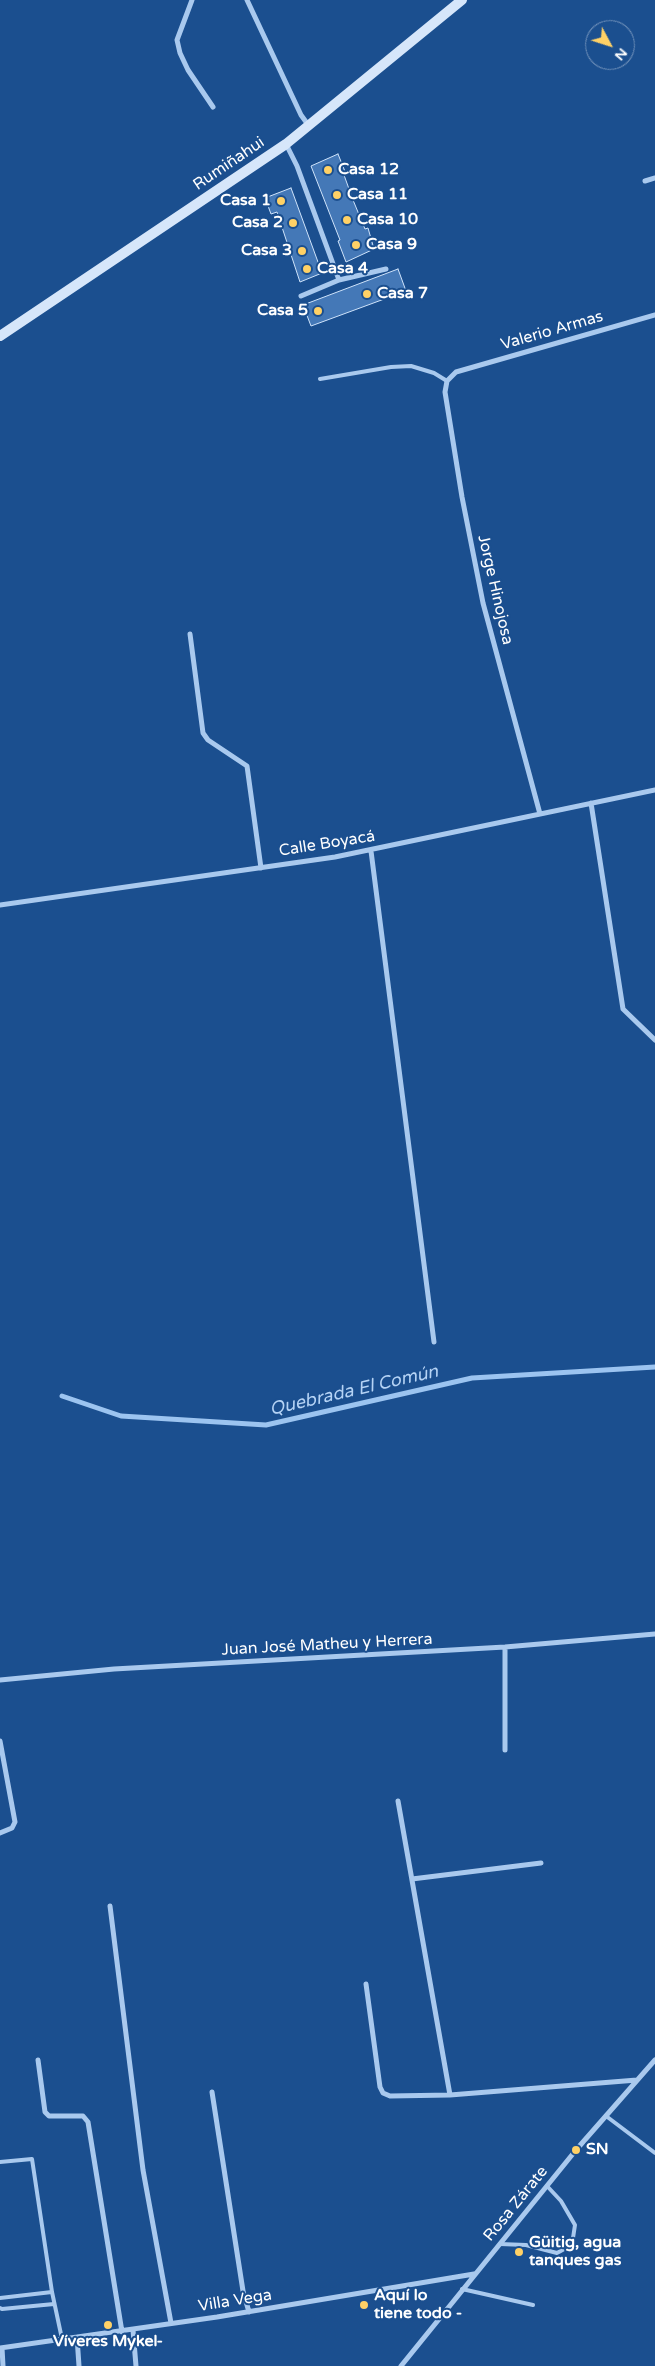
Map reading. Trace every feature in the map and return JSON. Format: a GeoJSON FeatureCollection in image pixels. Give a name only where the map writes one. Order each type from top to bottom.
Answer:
{"type":"FeatureCollection","features":[{"type":"Feature","properties":{"kind":"street"},"geometry":{"type":"LineString","coordinates":[[192,0],[177,40],[180,54],[188,70],[213,107]]}},
{"type":"Feature","properties":{"kind":"street"},"geometry":{"type":"LineString","coordinates":[[247,0],[309,127]]}},
{"type":"Feature","properties":{"kind":"street","name":"Rumiñahui"},"geometry":{"type":"LineString","coordinates":[[0,336],[286,144],[462,0]]}},
{"type":"Feature","properties":{"kind":"street"},"geometry":{"type":"LineString","coordinates":[[286,144],[297,166],[339,280]]}},
{"type":"Feature","properties":{"kind":"street"},"geometry":{"type":"LineString","coordinates":[[645,181],[655,178]]}},
{"type":"Feature","properties":{"kind":"street"},"geometry":{"type":"LineString","coordinates":[[301,296],[339,280],[386,269]]}},
{"type":"Feature","properties":{"kind":"street","name":"Valerio Armas"},"geometry":{"type":"LineString","coordinates":[[447,381],[456,372],[655,315]]}},
{"type":"Feature","properties":{"kind":"street","name":"Jorge Hinojosa"},"geometry":{"type":"LineString","coordinates":[[447,381],[445,392],[462,497],[483,603],[540,814]]}},
{"type":"Feature","properties":{"kind":"street"},"geometry":{"type":"LineString","coordinates":[[190,634],[203,733],[208,740],[246,766],[261,868]]}},
{"type":"Feature","properties":{"kind":"street","name":"Calle Boyacá"},"geometry":{"type":"LineString","coordinates":[[0,905],[261,868],[371,850],[655,790]]}},
{"type":"Feature","properties":{"kind":"street"},"geometry":{"type":"LineString","coordinates":[[591,803],[622,1009],[655,1040]]}},
{"type":"Feature","properties":{"kind":"street"},"geometry":{"type":"LineString","coordinates":[[371,850],[434,1342]]}},
{"type":"Feature","properties":{"kind":"street","name":"Juan José Matheu y Herrera"},"geometry":{"type":"LineString","coordinates":[[0,1680],[114,1669],[505,1647],[655,1634]]}},
{"type":"Feature","properties":{"kind":"street"},"geometry":{"type":"LineString","coordinates":[[505,1647],[505,1750]]}},
{"type":"Feature","properties":{"kind":"street"},"geometry":{"type":"LineString","coordinates":[[0,1740],[15,1822],[12,1828],[0,1833]]}},
{"type":"Feature","properties":{"kind":"street"},"geometry":{"type":"LineString","coordinates":[[398,1801],[450,2095]]}},
{"type":"Feature","properties":{"kind":"street"},"geometry":{"type":"LineString","coordinates":[[412,1879],[540,1863]]}},
{"type":"Feature","properties":{"kind":"street"},"geometry":{"type":"LineString","coordinates":[[110,1906],[144,2170],[171,2323]]}},
{"type":"Feature","properties":{"kind":"street"},"geometry":{"type":"LineString","coordinates":[[366,1984],[382,2093],[390,2096],[450,2095],[637,2080]]}},
{"type":"Feature","properties":{"kind":"street"},"geometry":{"type":"LineString","coordinates":[[38,2060],[45,2112],[49,2116],[83,2116],[88,2122],[122,2332]]}},
{"type":"Feature","properties":{"kind":"street","name":"Rosa Zárate"},"geometry":{"type":"LineString","coordinates":[[401,2366],[547,2186],[655,2060]]}},
{"type":"Feature","properties":{"kind":"street"},"geometry":{"type":"LineString","coordinates":[[212,2092],[243,2291],[249,2312]]}},
{"type":"Feature","properties":{"kind":"street","name":"Villa Vega"},"geometry":{"type":"LineString","coordinates":[[1,2348],[122,2332],[474,2274]]}},
{"type":"Feature","properties":{"kind":"street"},"geometry":{"type":"LineString","coordinates":[[133,2330],[136,2366]]}},
{"type":"Feature","properties":{"kind":"street"},"geometry":{"type":"LineString","coordinates":[[78,2337],[79,2366]]}},
{"type":"Feature","properties":{"kind":"street"},"geometry":{"type":"LineString","coordinates":[[1,2348],[3,2366]]}},
{"type":"Feature","properties":{"kind":"lane"},"geometry":{"type":"LineString","coordinates":[[320,379],[391,367],[411,366],[434,373],[447,381]]}},
{"type":"Feature","properties":{"kind":"lane"},"geometry":{"type":"LineString","coordinates":[[606,2116],[655,2153]]}},
{"type":"Feature","properties":{"kind":"lane"},"geometry":{"type":"LineString","coordinates":[[0,2162],[32,2159],[52,2292],[62,2340]]}},
{"type":"Feature","properties":{"kind":"lane"},"geometry":{"type":"LineString","coordinates":[[500,2244],[526,2245],[557,2253],[568,2247],[573,2238],[574,2225],[561,2201],[547,2186]]}},
{"type":"Feature","properties":{"kind":"lane"},"geometry":{"type":"LineString","coordinates":[[462,2289],[532,2305]]}},
{"type":"Feature","properties":{"kind":"lane"},"geometry":{"type":"LineString","coordinates":[[0,2298],[52,2292]]}},
{"type":"Feature","properties":{"kind":"lane"},"geometry":{"type":"LineString","coordinates":[[0,2308],[54,2304]]}},
{"type":"Feature","properties":{"kind":"building"},"geometry":{"type":"Polygon","coordinates":[[[338,154],[353,200],[365,229],[368,228],[374,249],[346,262],[338,241],[340,240],[311,166],[338,154]]]}},
{"type":"Feature","properties":{"kind":"building"},"geometry":{"type":"Polygon","coordinates":[[[291,188],[322,273],[300,282],[277,212],[271,214],[265,198],[291,188]]]}},
{"type":"Feature","properties":{"kind":"building"},"geometry":{"type":"Polygon","coordinates":[[[398,269],[406,291],[311,326],[303,305],[398,269]]]}},
{"type":"Feature","properties":{"kind":"waterway","name":"Quebrada El Común"},"geometry":{"type":"LineString","coordinates":[[62,1396],[121,1416],[266,1425],[472,1378],[655,1367]]}},
{"type":"Feature","properties":{"kind":"place","name":"Casa 12"},"geometry":{"type":"Point","coordinates":[328,170]}},
{"type":"Feature","properties":{"kind":"place","name":"Casa 11"},"geometry":{"type":"Point","coordinates":[337,195]}},
{"type":"Feature","properties":{"kind":"place","name":"Casa 1"},"geometry":{"type":"Point","coordinates":[281,201]}},
{"type":"Feature","properties":{"kind":"place","name":"Casa 10"},"geometry":{"type":"Point","coordinates":[347,220]}},
{"type":"Feature","properties":{"kind":"place","name":"Casa 2"},"geometry":{"type":"Point","coordinates":[293,223]}},
{"type":"Feature","properties":{"kind":"place","name":"Casa 9"},"geometry":{"type":"Point","coordinates":[356,245]}},
{"type":"Feature","properties":{"kind":"place","name":"Casa 3"},"geometry":{"type":"Point","coordinates":[302,251]}},
{"type":"Feature","properties":{"kind":"place","name":"Casa 4"},"geometry":{"type":"Point","coordinates":[307,269]}},
{"type":"Feature","properties":{"kind":"place","name":"Casa 7"},"geometry":{"type":"Point","coordinates":[367,294]}},
{"type":"Feature","properties":{"kind":"place","name":"Casa 5"},"geometry":{"type":"Point","coordinates":[318,311]}},
{"type":"Feature","properties":{"kind":"place","name":"SN"},"geometry":{"type":"Point","coordinates":[576,2150]}},
{"type":"Feature","properties":{"kind":"place","name":"Güitig, agua tanques gas"},"geometry":{"type":"Point","coordinates":[519,2252]}},
{"type":"Feature","properties":{"kind":"place","name":"Aquí lo tiene todo -"},"geometry":{"type":"Point","coordinates":[364,2305]}},
{"type":"Feature","properties":{"kind":"place","name":"Víveres Mykel-"},"geometry":{"type":"Point","coordinates":[108,2325]}}]}
